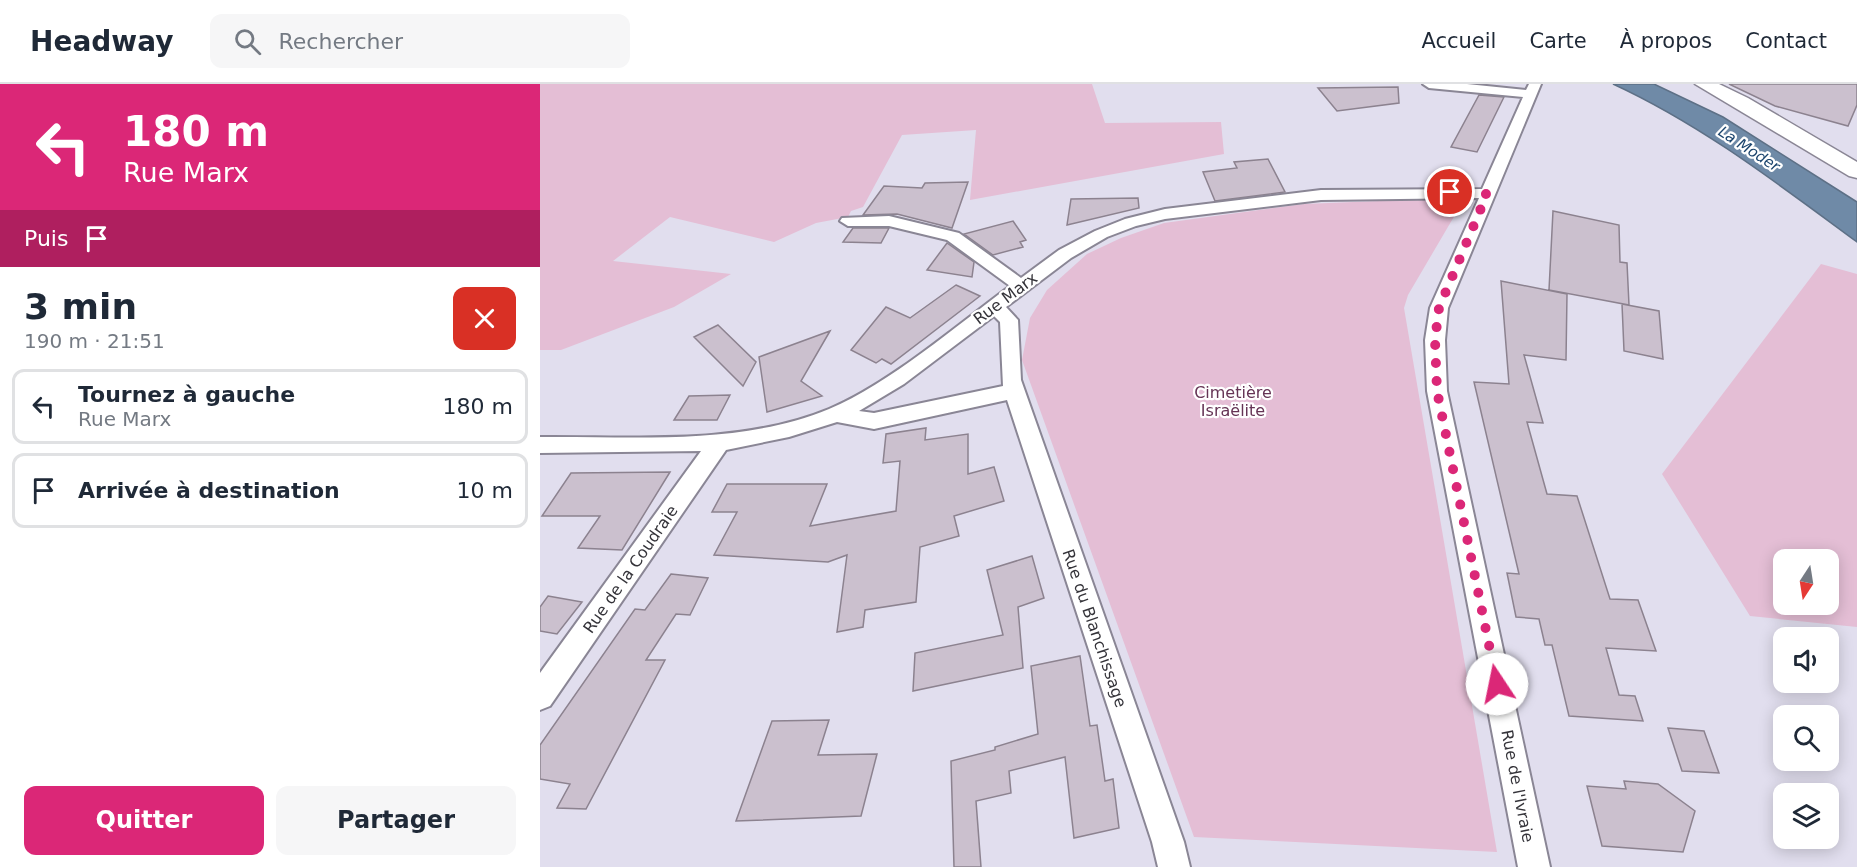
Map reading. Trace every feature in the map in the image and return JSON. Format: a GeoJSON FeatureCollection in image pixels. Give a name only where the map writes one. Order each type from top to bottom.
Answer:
{"type":"FeatureCollection","features":[{"type":"Feature","properties":{"kind":"main road"},"geometry":{"type":"LineString","coordinates":[[1704,84],[1741,102],[1857,171]]}},
{"type":"Feature","properties":{"kind":"street"},"geometry":{"type":"LineString","coordinates":[[1429,84],[1531,89]]}},
{"type":"Feature","properties":{"kind":"street","name":"Rue de l'Ivraie"},"geometry":{"type":"LineString","coordinates":[[1531,89],[1439,308],[1435,340],[1437,391],[1534,867]]}},
{"type":"Feature","properties":{"kind":"street","name":"Rue Marx"},"geometry":{"type":"LineString","coordinates":[[540,445],[719,443],[789,429],[837,414],[897,379],[1065,254],[1101,234],[1131,222],[1165,214],[1321,195],[1472,192],[1487,194]]}},
{"type":"Feature","properties":{"kind":"street"},"geometry":{"type":"LineString","coordinates":[[848,221],[889,221],[953,237],[1021,286]]}},
{"type":"Feature","properties":{"kind":"street","name":"Rue du Blanchissage"},"geometry":{"type":"LineString","coordinates":[[994,306],[1009,320],[1011,380],[1014,391],[1164,831],[1174,867]]}},
{"type":"Feature","properties":{"kind":"street"},"geometry":{"type":"LineString","coordinates":[[837,414],[873,421],[1014,391]]}},
{"type":"Feature","properties":{"kind":"street","name":"Rue de la Coudraie"},"geometry":{"type":"LineString","coordinates":[[540,696],[719,443]]}},
{"type":"Feature","properties":{"kind":"green space"},"geometry":{"type":"Polygon","coordinates":[[[540,84],[1092,84],[1105,123],[1221,122],[1224,154],[970,200],[976,130],[902,135],[863,207],[851,211],[848,217],[816,223],[774,242],[670,217],[613,261],[731,274],[674,307],[561,350],[540,350],[540,84]]]}},
{"type":"Feature","properties":{"kind":"green space","name":"Cimetière Israëlite"},"geometry":{"type":"Polygon","coordinates":[[[1454,198],[1462,203],[1408,295],[1404,308],[1497,852],[1194,837],[1022,360],[1030,318],[1047,290],[1087,254],[1121,238],[1164,223],[1304,204],[1454,198]]]}},
{"type":"Feature","properties":{"kind":"green space"},"geometry":{"type":"Polygon","coordinates":[[[1821,264],[1857,274],[1857,627],[1750,616],[1662,474],[1821,264]]]}},
{"type":"Feature","properties":{"kind":"water","name":"La Moder"},"geometry":{"type":"Polygon","coordinates":[[[1613,84],[1654,84],[1723,117],[1857,202],[1857,242],[1739,157],[1678,118],[1613,84]]]}},
{"type":"Feature","properties":{"kind":"building"},"geometry":{"type":"Polygon","coordinates":[[[1729,84],[1857,84],[1857,105],[1848,126],[1775,106],[1729,84]]]}},
{"type":"Feature","properties":{"kind":"building"},"geometry":{"type":"Polygon","coordinates":[[[1398,87],[1399,103],[1337,111],[1318,88],[1398,87]]]}},
{"type":"Feature","properties":{"kind":"building"},"geometry":{"type":"Polygon","coordinates":[[[1479,95],[1504,97],[1477,152],[1451,147],[1479,95]]]}},
{"type":"Feature","properties":{"kind":"building"},"geometry":{"type":"Polygon","coordinates":[[[1268,159],[1285,192],[1215,201],[1203,172],[1237,168],[1234,162],[1268,159]]]}},
{"type":"Feature","properties":{"kind":"building"},"geometry":{"type":"Polygon","coordinates":[[[968,182],[952,228],[897,214],[863,215],[884,186],[922,188],[925,183],[968,182]]]}},
{"type":"Feature","properties":{"kind":"building"},"geometry":{"type":"Polygon","coordinates":[[[1138,198],[1139,208],[1067,225],[1071,199],[1138,198]]]}},
{"type":"Feature","properties":{"kind":"building"},"geometry":{"type":"Polygon","coordinates":[[[1553,211],[1619,225],[1620,262],[1627,263],[1629,305],[1549,290],[1553,211]]]}},
{"type":"Feature","properties":{"kind":"building"},"geometry":{"type":"Polygon","coordinates":[[[1013,221],[1026,240],[1020,242],[1023,247],[993,255],[964,234],[1013,221]]]}},
{"type":"Feature","properties":{"kind":"building"},"geometry":{"type":"Polygon","coordinates":[[[853,228],[889,228],[881,243],[843,242],[853,228]]]}},
{"type":"Feature","properties":{"kind":"building"},"geometry":{"type":"Polygon","coordinates":[[[947,243],[974,262],[972,277],[927,270],[947,243]]]}},
{"type":"Feature","properties":{"kind":"building"},"geometry":{"type":"Polygon","coordinates":[[[1501,281],[1567,294],[1566,360],[1524,355],[1543,423],[1527,422],[1547,494],[1577,496],[1610,599],[1638,600],[1656,651],[1606,648],[1619,695],[1635,696],[1643,721],[1569,716],[1552,645],[1545,645],[1539,619],[1516,617],[1507,573],[1519,574],[1474,382],[1509,384],[1501,281]]]}},
{"type":"Feature","properties":{"kind":"building"},"geometry":{"type":"Polygon","coordinates":[[[956,285],[980,296],[891,364],[882,359],[876,363],[851,350],[886,307],[910,318],[956,285]]]}},
{"type":"Feature","properties":{"kind":"building"},"geometry":{"type":"Polygon","coordinates":[[[1622,304],[1659,311],[1663,359],[1624,351],[1622,304]]]}},
{"type":"Feature","properties":{"kind":"building"},"geometry":{"type":"Polygon","coordinates":[[[718,325],[756,362],[743,386],[694,337],[718,325]]]}},
{"type":"Feature","properties":{"kind":"building"},"geometry":{"type":"Polygon","coordinates":[[[830,331],[801,381],[822,396],[767,412],[759,357],[830,331]]]}},
{"type":"Feature","properties":{"kind":"building"},"geometry":{"type":"Polygon","coordinates":[[[730,395],[717,420],[674,420],[689,396],[730,395]]]}},
{"type":"Feature","properties":{"kind":"building"},"geometry":{"type":"Polygon","coordinates":[[[926,428],[925,440],[968,434],[968,474],[994,467],[1004,501],[954,516],[959,536],[920,547],[916,602],[865,610],[863,627],[837,632],[847,555],[828,562],[714,555],[737,512],[712,512],[727,484],[827,484],[810,526],[896,511],[900,461],[883,463],[886,434],[926,428]]]}},
{"type":"Feature","properties":{"kind":"building"},"geometry":{"type":"Polygon","coordinates":[[[670,472],[622,550],[578,548],[600,516],[542,516],[571,473],[670,472]]]}},
{"type":"Feature","properties":{"kind":"building"},"geometry":{"type":"Polygon","coordinates":[[[1032,556],[1044,598],[1018,607],[1023,668],[913,691],[915,653],[1003,635],[987,570],[1032,556]]]}},
{"type":"Feature","properties":{"kind":"building"},"geometry":{"type":"Polygon","coordinates":[[[671,574],[708,578],[690,615],[676,614],[646,660],[665,660],[586,809],[557,808],[570,784],[540,779],[540,745],[635,609],[645,610],[671,574]]]}},
{"type":"Feature","properties":{"kind":"building"},"geometry":{"type":"Polygon","coordinates":[[[548,596],[582,602],[557,634],[540,631],[540,607],[548,596]]]}},
{"type":"Feature","properties":{"kind":"building"},"geometry":{"type":"Polygon","coordinates":[[[1080,656],[1090,726],[1097,725],[1105,781],[1113,779],[1119,828],[1074,838],[1065,757],[1009,771],[1011,793],[976,801],[981,867],[954,867],[951,761],[995,750],[995,747],[1038,734],[1031,666],[1080,656]]]}},
{"type":"Feature","properties":{"kind":"building"},"geometry":{"type":"Polygon","coordinates":[[[829,720],[818,755],[877,754],[861,816],[736,821],[772,721],[829,720]]]}},
{"type":"Feature","properties":{"kind":"building"},"geometry":{"type":"Polygon","coordinates":[[[1668,728],[1704,731],[1719,773],[1682,771],[1668,728]]]}},
{"type":"Feature","properties":{"kind":"building"},"geometry":{"type":"Polygon","coordinates":[[[1624,781],[1658,784],[1695,811],[1683,852],[1602,846],[1587,786],[1626,789],[1624,781]]]}},
{"type":"Feature","properties":{"kind":"route"},"geometry":{"type":"LineString","coordinates":[[1450,192],[1487,194],[1439,308],[1435,340],[1437,391],[1497,684]]}}]}
